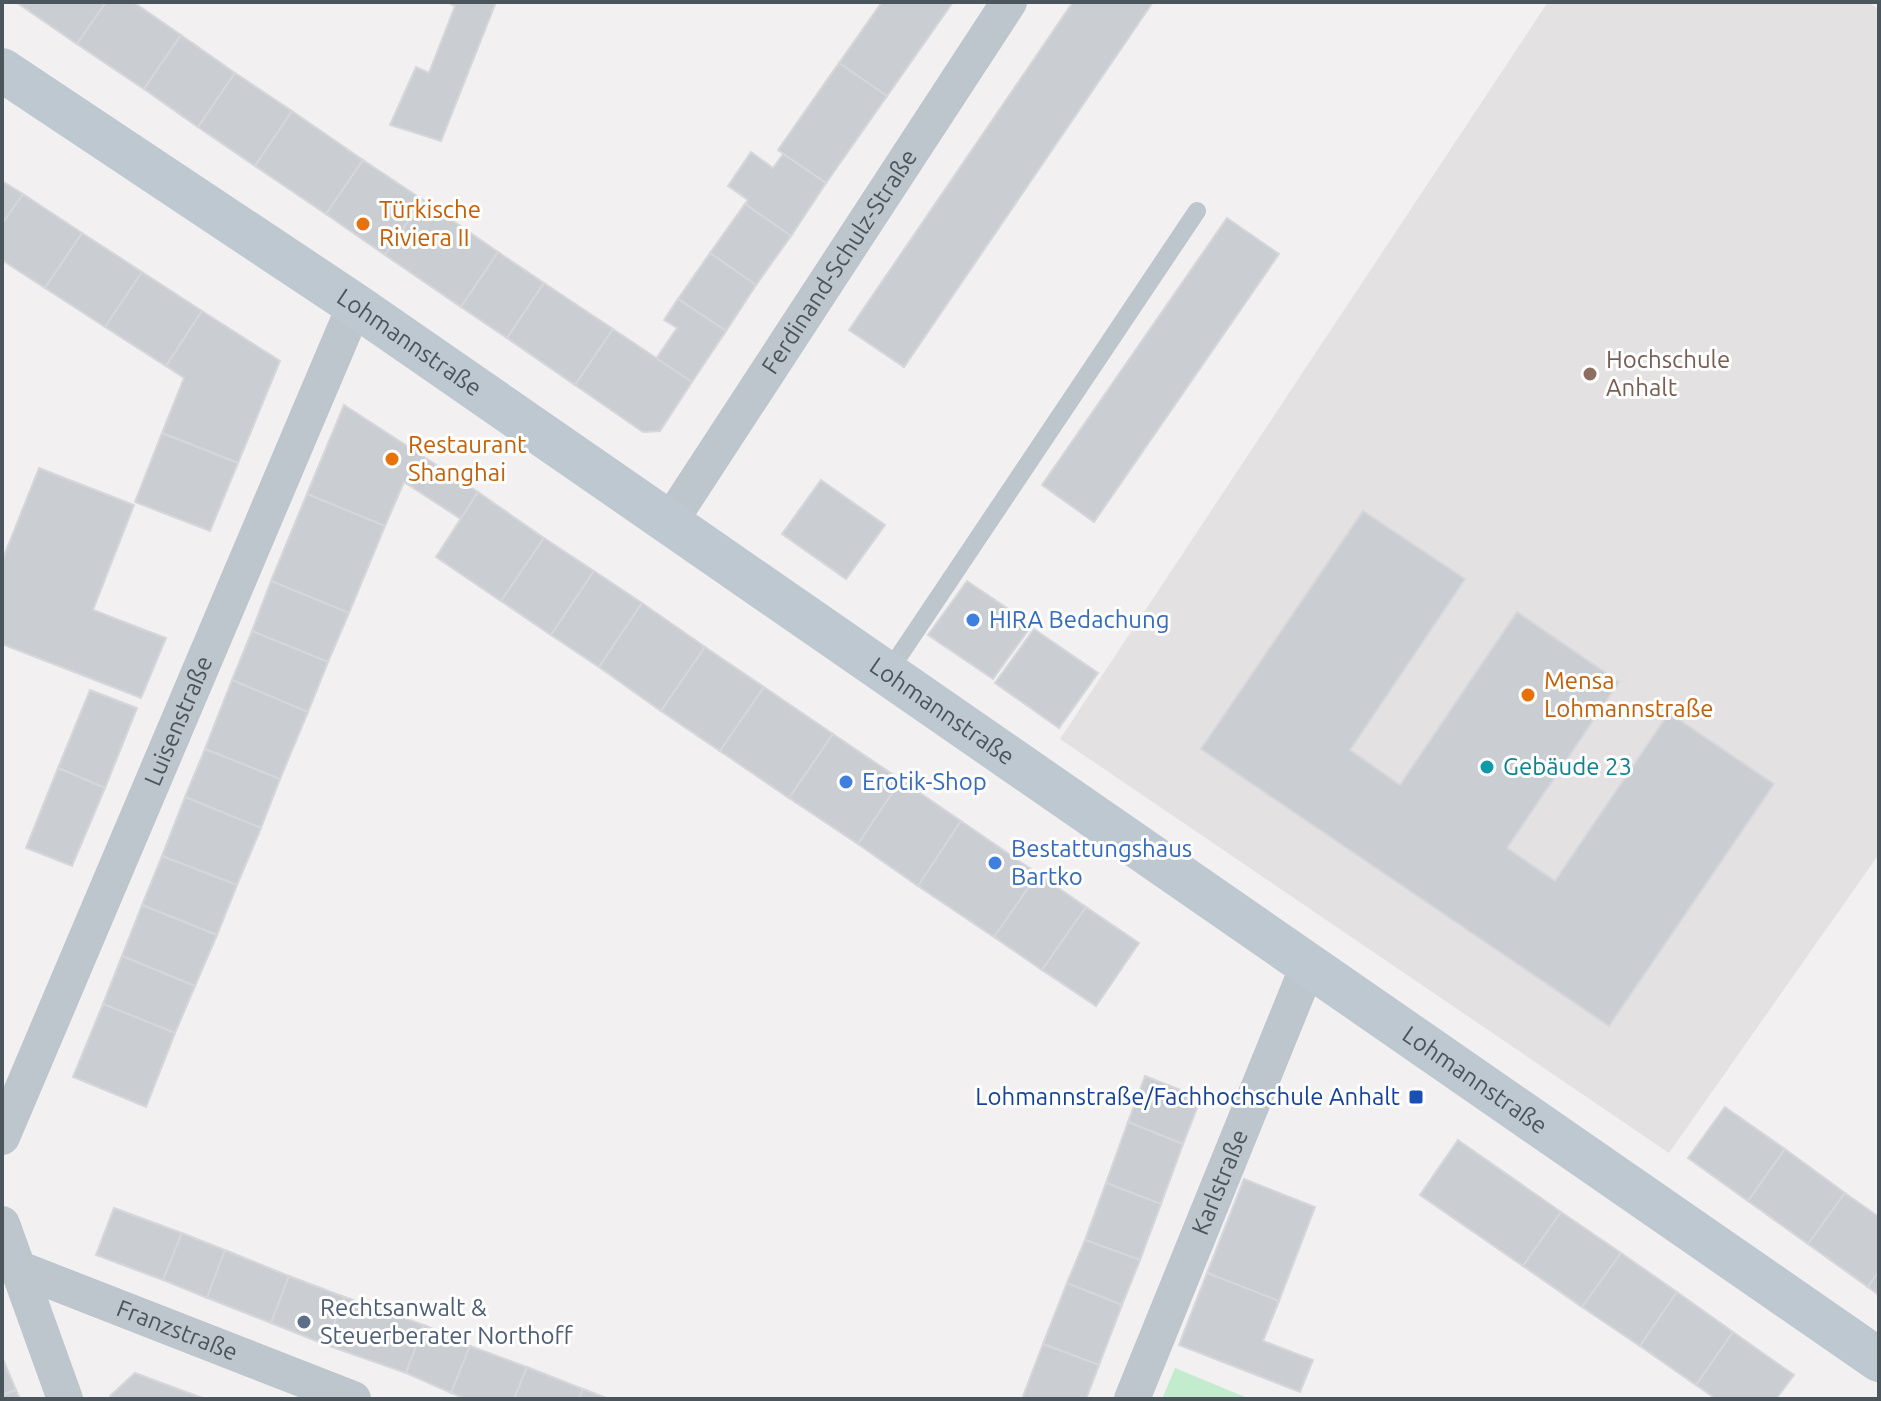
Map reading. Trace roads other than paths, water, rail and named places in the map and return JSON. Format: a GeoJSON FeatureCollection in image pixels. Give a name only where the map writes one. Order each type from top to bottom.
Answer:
{"type":"FeatureCollection","features":[{"type":"Feature","properties":{"kind":"main road","name":"Lohmannstraße"},"geometry":{"type":"LineString","coordinates":[[2,70],[355,305],[1879,1360]]}},
{"type":"Feature","properties":{"kind":"street","name":"Ferdinand-Schulz-Straße"},"geometry":{"type":"LineString","coordinates":[[669,523],[1009,2]]}},
{"type":"Feature","properties":{"kind":"street","name":"Luisenstraße"},"geometry":{"type":"LineString","coordinates":[[2,1137],[355,305]]}},
{"type":"Feature","properties":{"kind":"street","name":"Karlstraße"},"geometry":{"type":"LineString","coordinates":[[1132,1399],[1308,966]]}},
{"type":"Feature","properties":{"kind":"street"},"geometry":{"type":"LineString","coordinates":[[2,1224],[11,1266],[65,1399]]}},
{"type":"Feature","properties":{"kind":"street","name":"Franzstraße"},"geometry":{"type":"LineString","coordinates":[[11,1266],[353,1399]]}},
{"type":"Feature","properties":{"kind":"lane"},"geometry":{"type":"LineString","coordinates":[[887,674],[1197,211]]}},
{"type":"Feature","properties":{"kind":"place","name":"Türkische Riviera II"},"geometry":{"type":"Point","coordinates":[363,224]}},
{"type":"Feature","properties":{"kind":"place","name":"Hochschule Anhalt"},"geometry":{"type":"Point","coordinates":[1590,374]}},
{"type":"Feature","properties":{"kind":"place","name":"Restaurant Shanghai"},"geometry":{"type":"Point","coordinates":[392,459]}},
{"type":"Feature","properties":{"kind":"place","name":"HIRA Bedachung"},"geometry":{"type":"Point","coordinates":[973,620]}},
{"type":"Feature","properties":{"kind":"place","name":"Mensa Lohmannstraße"},"geometry":{"type":"Point","coordinates":[1528,695]}},
{"type":"Feature","properties":{"kind":"place","name":"Gebäude 23"},"geometry":{"type":"Point","coordinates":[1487,767]}},
{"type":"Feature","properties":{"kind":"place","name":"Erotik-Shop"},"geometry":{"type":"Point","coordinates":[846,782]}},
{"type":"Feature","properties":{"kind":"place","name":"Bestattungshaus Bartko"},"geometry":{"type":"Point","coordinates":[995,863]}},
{"type":"Feature","properties":{"kind":"place","name":"Lohmannstraße/Fachhochschule Anhalt"},"geometry":{"type":"Point","coordinates":[1416,1097]}},
{"type":"Feature","properties":{"kind":"place","name":"Rechtsanwalt & Steuerberater Northoff"},"geometry":{"type":"Point","coordinates":[304,1322]}}]}
